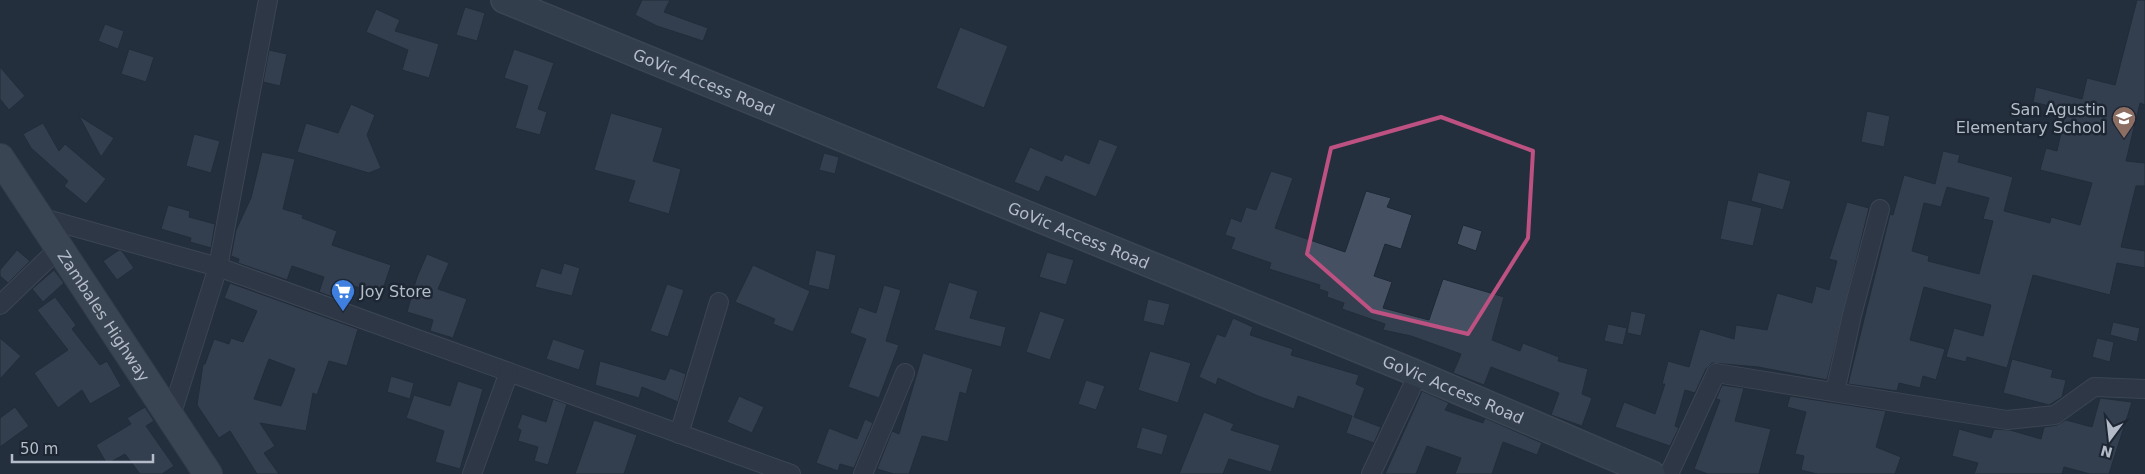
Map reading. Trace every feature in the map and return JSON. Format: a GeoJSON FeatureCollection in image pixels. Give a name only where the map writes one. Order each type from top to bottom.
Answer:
{"type":"FeatureCollection","features":[{"type":"Feature","properties":{"kind":"main road","name":"GoVic Access Road"},"geometry":{"type":"LineString","coordinates":[[504,0],[1418,374],[1625,468],[1652,474]]}},
{"type":"Feature","properties":{"kind":"main road","name":"Zambales Highway"},"geometry":{"type":"LineString","coordinates":[[0,158],[170,419],[208,474]]}},
{"type":"Feature","properties":{"kind":"street"},"geometry":{"type":"LineString","coordinates":[[170,419],[218,267],[268,0]]}},
{"type":"Feature","properties":{"kind":"street"},"geometry":{"type":"LineString","coordinates":[[1835,392],[1852,315],[1880,209]]}},
{"type":"Feature","properties":{"kind":"street"},"geometry":{"type":"LineString","coordinates":[[39,217],[218,267],[791,474]]}},
{"type":"Feature","properties":{"kind":"street"},"geometry":{"type":"LineString","coordinates":[[0,305],[59,248]]}},
{"type":"Feature","properties":{"kind":"street"},"geometry":{"type":"LineString","coordinates":[[679,434],[719,302]]}},
{"type":"Feature","properties":{"kind":"street"},"geometry":{"type":"LineString","coordinates":[[472,474],[509,372]]}},
{"type":"Feature","properties":{"kind":"street"},"geometry":{"type":"LineString","coordinates":[[862,474],[906,373]]}},
{"type":"Feature","properties":{"kind":"street"},"geometry":{"type":"LineString","coordinates":[[1669,474],[1716,373],[2007,420],[2055,415],[2094,387],[2145,389]]}},
{"type":"Feature","properties":{"kind":"street"},"geometry":{"type":"LineString","coordinates":[[1371,474],[1418,374]]}},
{"type":"Feature","properties":{"kind":"highlighted area"},"geometry":{"type":"Polygon","coordinates":[[[1441,117],[1533,151],[1528,238],[1468,334],[1372,311],[1307,254],[1331,148],[1441,117]]]}},
{"type":"Feature","properties":{"kind":"building"},"geometry":{"type":"Polygon","coordinates":[[[642,0],[670,0],[664,12],[708,28],[703,41],[657,26],[635,15],[642,0]]]}},
{"type":"Feature","properties":{"kind":"building"},"geometry":{"type":"Polygon","coordinates":[[[2137,0],[2145,0],[2145,105],[2140,103],[2126,161],[2145,163],[2145,186],[2136,186],[2121,247],[2145,251],[2145,268],[2117,263],[2110,295],[2033,275],[2007,368],[1967,357],[1966,362],[1946,357],[1954,328],[1983,336],[1991,305],[1924,287],[1910,340],[1945,349],[1936,380],[1923,376],[1920,388],[1899,383],[1897,391],[1848,384],[1890,214],[1893,215],[1904,175],[1935,184],[1943,151],[1960,155],[1958,162],[2013,177],[2004,211],[2050,223],[2051,217],[2080,225],[2092,183],[2040,170],[2046,148],[2057,151],[2066,110],[2033,102],[2036,87],[2082,99],[2087,78],[2115,85],[2137,0]],[[1947,187],[1941,207],[1924,203],[1912,251],[1929,256],[1928,261],[1979,274],[1993,221],[1983,219],[1989,198],[1947,187]]]}},
{"type":"Feature","properties":{"kind":"building"},"geometry":{"type":"Polygon","coordinates":[[[465,7],[485,13],[477,41],[456,35],[465,7]]]}},
{"type":"Feature","properties":{"kind":"building"},"geometry":{"type":"Polygon","coordinates":[[[376,9],[400,20],[395,31],[439,44],[429,78],[402,70],[408,50],[366,32],[376,9]]]}},
{"type":"Feature","properties":{"kind":"building"},"geometry":{"type":"Polygon","coordinates":[[[105,24],[124,31],[118,49],[98,41],[105,24]]]}},
{"type":"Feature","properties":{"kind":"building"},"geometry":{"type":"Polygon","coordinates":[[[960,27],[1008,46],[984,108],[936,88],[960,27]]]}},
{"type":"Feature","properties":{"kind":"building"},"geometry":{"type":"Polygon","coordinates":[[[129,49],[154,57],[146,82],[121,74],[129,49]]]}},
{"type":"Feature","properties":{"kind":"building"},"geometry":{"type":"Polygon","coordinates":[[[514,49],[554,63],[538,109],[547,112],[540,135],[515,128],[528,86],[504,78],[514,49]]]}},
{"type":"Feature","properties":{"kind":"building"},"geometry":{"type":"Polygon","coordinates":[[[269,50],[287,54],[280,86],[263,82],[269,50]]]}},
{"type":"Feature","properties":{"kind":"building"},"geometry":{"type":"Polygon","coordinates":[[[0,67],[25,96],[9,110],[0,99],[0,67]]]}},
{"type":"Feature","properties":{"kind":"building"},"geometry":{"type":"Polygon","coordinates":[[[351,104],[375,115],[367,135],[381,168],[369,173],[297,152],[306,123],[338,133],[351,104]]]}},
{"type":"Feature","properties":{"kind":"building"},"geometry":{"type":"Polygon","coordinates":[[[1867,111],[1890,116],[1884,147],[1861,142],[1867,111]]]}},
{"type":"Feature","properties":{"kind":"building"},"geometry":{"type":"Polygon","coordinates":[[[611,113],[663,128],[653,161],[681,169],[669,214],[628,202],[635,181],[594,170],[611,113]]]}},
{"type":"Feature","properties":{"kind":"building"},"geometry":{"type":"Polygon","coordinates":[[[79,116],[114,138],[101,157],[79,116]]]}},
{"type":"Feature","properties":{"kind":"building"},"geometry":{"type":"Polygon","coordinates":[[[43,123],[59,151],[65,144],[106,179],[86,204],[64,186],[68,181],[31,148],[23,134],[43,123]]]}},
{"type":"Feature","properties":{"kind":"building"},"geometry":{"type":"Polygon","coordinates":[[[194,134],[220,141],[211,173],[186,166],[194,134]]]}},
{"type":"Feature","properties":{"kind":"building"},"geometry":{"type":"Polygon","coordinates":[[[1099,139],[1118,146],[1096,197],[1046,176],[1039,192],[1014,182],[1030,147],[1062,161],[1065,154],[1089,164],[1099,139]]]}},
{"type":"Feature","properties":{"kind":"building"},"geometry":{"type":"Polygon","coordinates":[[[262,152],[295,159],[283,209],[303,215],[302,218],[337,231],[332,245],[391,265],[381,295],[348,284],[341,300],[319,292],[324,277],[292,266],[287,280],[238,263],[239,259],[231,256],[236,230],[251,198],[262,152]]]}},
{"type":"Feature","properties":{"kind":"building"},"geometry":{"type":"Polygon","coordinates":[[[824,153],[839,157],[835,174],[819,170],[824,153]]]}},
{"type":"Feature","properties":{"kind":"building"},"geometry":{"type":"Polygon","coordinates":[[[1271,171],[1293,178],[1275,228],[1345,252],[1366,191],[1391,198],[1387,207],[1412,215],[1401,249],[1385,244],[1374,276],[1392,282],[1383,308],[1429,320],[1443,279],[1504,297],[1492,340],[1520,351],[1523,343],[1559,357],[1558,361],[1588,369],[1582,394],[1592,398],[1582,426],[1551,415],[1559,393],[1491,367],[1484,385],[1453,373],[1461,354],[1411,336],[1383,330],[1385,324],[1342,309],[1344,303],[1327,297],[1328,292],[1319,289],[1320,285],[1269,269],[1271,263],[1231,249],[1235,238],[1225,235],[1231,218],[1241,222],[1246,207],[1256,210],[1271,171]]]}},
{"type":"Feature","properties":{"kind":"building"},"geometry":{"type":"Polygon","coordinates":[[[1758,172],[1791,181],[1783,210],[1751,201],[1758,172]]]}},
{"type":"Feature","properties":{"kind":"building"},"geometry":{"type":"Polygon","coordinates":[[[1728,200],[1762,208],[1753,246],[1720,239],[1728,200]]]}},
{"type":"Feature","properties":{"kind":"building"},"geometry":{"type":"Polygon","coordinates":[[[1847,202],[1869,208],[1827,380],[1758,367],[1712,363],[1706,369],[1695,393],[1685,390],[1675,426],[1679,428],[1670,446],[1615,427],[1624,402],[1655,414],[1665,384],[1662,384],[1668,361],[1689,367],[1700,329],[1734,339],[1736,325],[1767,330],[1777,293],[1812,303],[1816,286],[1829,290],[1837,261],[1829,259],[1847,202]]]}},
{"type":"Feature","properties":{"kind":"building"},"geometry":{"type":"Polygon","coordinates":[[[168,205],[190,211],[189,217],[215,224],[211,248],[190,242],[191,238],[161,229],[168,205]]]}},
{"type":"Feature","properties":{"kind":"building"},"geometry":{"type":"Polygon","coordinates":[[[1463,225],[1482,231],[1476,251],[1457,244],[1463,225]]]}},
{"type":"Feature","properties":{"kind":"building"},"geometry":{"type":"Polygon","coordinates":[[[17,250],[30,261],[8,283],[0,276],[0,270],[17,250]]]}},
{"type":"Feature","properties":{"kind":"building"},"geometry":{"type":"Polygon","coordinates":[[[119,250],[122,251],[134,268],[117,280],[103,261],[119,250]]]}},
{"type":"Feature","properties":{"kind":"building"},"geometry":{"type":"Polygon","coordinates":[[[816,250],[836,255],[829,290],[808,285],[816,250]]]}},
{"type":"Feature","properties":{"kind":"building"},"geometry":{"type":"Polygon","coordinates":[[[1047,252],[1074,260],[1066,285],[1039,277],[1047,252]]]}},
{"type":"Feature","properties":{"kind":"building"},"geometry":{"type":"Polygon","coordinates":[[[427,254],[449,263],[438,289],[467,299],[453,338],[430,331],[433,320],[407,312],[417,277],[427,254]]]}},
{"type":"Feature","properties":{"kind":"building"},"geometry":{"type":"Polygon","coordinates":[[[564,263],[580,268],[572,296],[535,287],[541,268],[561,274],[564,263]]]}},
{"type":"Feature","properties":{"kind":"building"},"geometry":{"type":"Polygon","coordinates":[[[753,265],[810,291],[793,332],[773,324],[775,319],[735,302],[753,265]]]}},
{"type":"Feature","properties":{"kind":"building"},"geometry":{"type":"Polygon","coordinates":[[[54,270],[64,283],[43,302],[32,289],[54,270]]]}},
{"type":"Feature","properties":{"kind":"building"},"geometry":{"type":"Polygon","coordinates":[[[949,282],[978,291],[970,318],[1006,327],[1001,347],[934,330],[949,282]]]}},
{"type":"Feature","properties":{"kind":"building"},"geometry":{"type":"Polygon","coordinates":[[[230,283],[358,329],[347,366],[329,361],[317,395],[313,393],[306,431],[260,423],[275,446],[264,453],[279,474],[257,474],[230,431],[219,438],[197,405],[203,364],[205,364],[214,339],[229,344],[231,338],[243,342],[257,311],[224,298],[230,283]],[[269,359],[254,399],[281,406],[295,369],[269,359]]]}},
{"type":"Feature","properties":{"kind":"building"},"geometry":{"type":"Polygon","coordinates":[[[667,284],[684,290],[668,337],[650,331],[667,284]]]}},
{"type":"Feature","properties":{"kind":"building"},"geometry":{"type":"Polygon","coordinates":[[[884,285],[901,290],[886,341],[899,345],[879,398],[848,387],[866,339],[850,333],[859,307],[876,313],[884,285]]]}},
{"type":"Feature","properties":{"kind":"building"},"geometry":{"type":"Polygon","coordinates":[[[55,297],[76,325],[72,329],[100,365],[107,361],[121,386],[90,404],[82,390],[58,408],[34,373],[68,350],[37,310],[55,297]]]}},
{"type":"Feature","properties":{"kind":"building"},"geometry":{"type":"Polygon","coordinates":[[[1148,299],[1170,304],[1164,326],[1143,321],[1148,299]]]}},
{"type":"Feature","properties":{"kind":"building"},"geometry":{"type":"Polygon","coordinates":[[[1040,311],[1065,319],[1050,360],[1026,352],[1040,311]]]}},
{"type":"Feature","properties":{"kind":"building"},"geometry":{"type":"Polygon","coordinates":[[[1631,311],[1646,314],[1641,336],[1627,333],[1631,311]]]}},
{"type":"Feature","properties":{"kind":"building"},"geometry":{"type":"Polygon","coordinates":[[[1233,318],[1253,327],[1250,335],[1293,349],[1291,355],[1359,375],[1356,384],[1365,388],[1354,417],[1381,427],[1374,443],[1346,433],[1352,416],[1298,396],[1294,409],[1258,396],[1218,378],[1216,385],[1199,377],[1217,334],[1225,337],[1233,318]]]}},
{"type":"Feature","properties":{"kind":"building"},"geometry":{"type":"Polygon","coordinates":[[[2113,322],[2140,328],[2137,342],[2110,335],[2113,322]]]}},
{"type":"Feature","properties":{"kind":"building"},"geometry":{"type":"Polygon","coordinates":[[[1608,324],[1627,328],[1623,345],[1604,341],[1608,324]]]}},
{"type":"Feature","properties":{"kind":"building"},"geometry":{"type":"Polygon","coordinates":[[[0,338],[21,356],[0,379],[0,338]]]}},
{"type":"Feature","properties":{"kind":"building"},"geometry":{"type":"Polygon","coordinates":[[[2097,338],[2114,342],[2110,362],[2092,357],[2097,338]]]}},
{"type":"Feature","properties":{"kind":"building"},"geometry":{"type":"Polygon","coordinates":[[[553,339],[585,350],[579,370],[546,359],[553,339]]]}},
{"type":"Feature","properties":{"kind":"building"},"geometry":{"type":"Polygon","coordinates":[[[1150,351],[1191,363],[1178,403],[1138,390],[1150,351]]]}},
{"type":"Feature","properties":{"kind":"building"},"geometry":{"type":"Polygon","coordinates":[[[923,353],[973,369],[966,394],[960,392],[948,442],[922,436],[909,474],[894,474],[877,469],[892,431],[899,434],[923,353]]]}},
{"type":"Feature","properties":{"kind":"building"},"geometry":{"type":"Polygon","coordinates":[[[2012,359],[2053,370],[2051,377],[2066,380],[2062,397],[2049,405],[2003,393],[2012,359]]]}},
{"type":"Feature","properties":{"kind":"building"},"geometry":{"type":"Polygon","coordinates":[[[600,361],[665,380],[670,368],[686,374],[678,402],[642,387],[639,398],[595,385],[600,361]]]}},
{"type":"Feature","properties":{"kind":"building"},"geometry":{"type":"Polygon","coordinates":[[[391,376],[414,383],[410,399],[387,392],[391,376]]]}},
{"type":"Feature","properties":{"kind":"building"},"geometry":{"type":"Polygon","coordinates":[[[1086,380],[1105,386],[1096,410],[1078,404],[1086,380]]]}},
{"type":"Feature","properties":{"kind":"building"},"geometry":{"type":"Polygon","coordinates":[[[458,381],[483,389],[460,469],[435,462],[444,431],[406,418],[414,395],[450,406],[458,381]]]}},
{"type":"Feature","properties":{"kind":"building"},"geometry":{"type":"Polygon","coordinates":[[[1722,385],[1744,388],[1735,421],[1771,429],[1759,474],[1708,474],[1694,469],[1720,400],[1716,399],[1722,385]]]}},
{"type":"Feature","properties":{"kind":"building"},"geometry":{"type":"Polygon","coordinates":[[[1422,391],[1449,403],[1445,410],[1483,423],[1485,418],[1542,443],[1537,455],[1503,442],[1492,474],[1455,474],[1461,458],[1427,446],[1416,474],[1385,474],[1422,391]]]}},
{"type":"Feature","properties":{"kind":"building"},"geometry":{"type":"Polygon","coordinates":[[[739,396],[764,407],[752,433],[727,422],[739,396]]]}},
{"type":"Feature","properties":{"kind":"building"},"geometry":{"type":"Polygon","coordinates":[[[1790,396],[1886,411],[1876,447],[1901,457],[1895,474],[1817,474],[1801,470],[1804,456],[1795,454],[1806,412],[1787,407],[1790,396]]]}},
{"type":"Feature","properties":{"kind":"building"},"geometry":{"type":"Polygon","coordinates":[[[2100,398],[2132,402],[2109,474],[2090,474],[2064,467],[2062,474],[1974,474],[1978,463],[1952,456],[1959,429],[1991,438],[1994,429],[2010,430],[2041,439],[2044,427],[2057,425],[2066,420],[2092,427],[2100,398]]]}},
{"type":"Feature","properties":{"kind":"building"},"geometry":{"type":"Polygon","coordinates":[[[553,399],[567,404],[548,465],[534,461],[538,447],[518,441],[521,430],[517,428],[522,414],[546,422],[553,399]]]}},
{"type":"Feature","properties":{"kind":"building"},"geometry":{"type":"Polygon","coordinates":[[[15,407],[29,426],[0,447],[0,418],[15,407]]]}},
{"type":"Feature","properties":{"kind":"building"},"geometry":{"type":"Polygon","coordinates":[[[145,407],[154,421],[146,426],[174,466],[162,474],[140,474],[125,454],[107,464],[96,445],[131,424],[127,418],[145,407]]]}},
{"type":"Feature","properties":{"kind":"building"},"geometry":{"type":"Polygon","coordinates":[[[1204,412],[1234,424],[1231,430],[1280,445],[1271,472],[1229,459],[1223,474],[1179,474],[1204,412]]]}},
{"type":"Feature","properties":{"kind":"building"},"geometry":{"type":"Polygon","coordinates":[[[865,419],[873,423],[854,468],[840,464],[838,471],[816,463],[829,428],[857,439],[865,419]]]}},
{"type":"Feature","properties":{"kind":"building"},"geometry":{"type":"Polygon","coordinates":[[[594,420],[637,435],[624,474],[575,474],[594,420]]]}},
{"type":"Feature","properties":{"kind":"building"},"geometry":{"type":"Polygon","coordinates":[[[1142,427],[1168,435],[1162,455],[1136,448],[1142,427]]]}},
{"type":"Feature","properties":{"kind":"place","name":"San Agustin Elementary School"},"geometry":{"type":"Point","coordinates":[2124,139]}},
{"type":"Feature","properties":{"kind":"place","name":"Joy Store"},"geometry":{"type":"Point","coordinates":[343,312]}}]}
